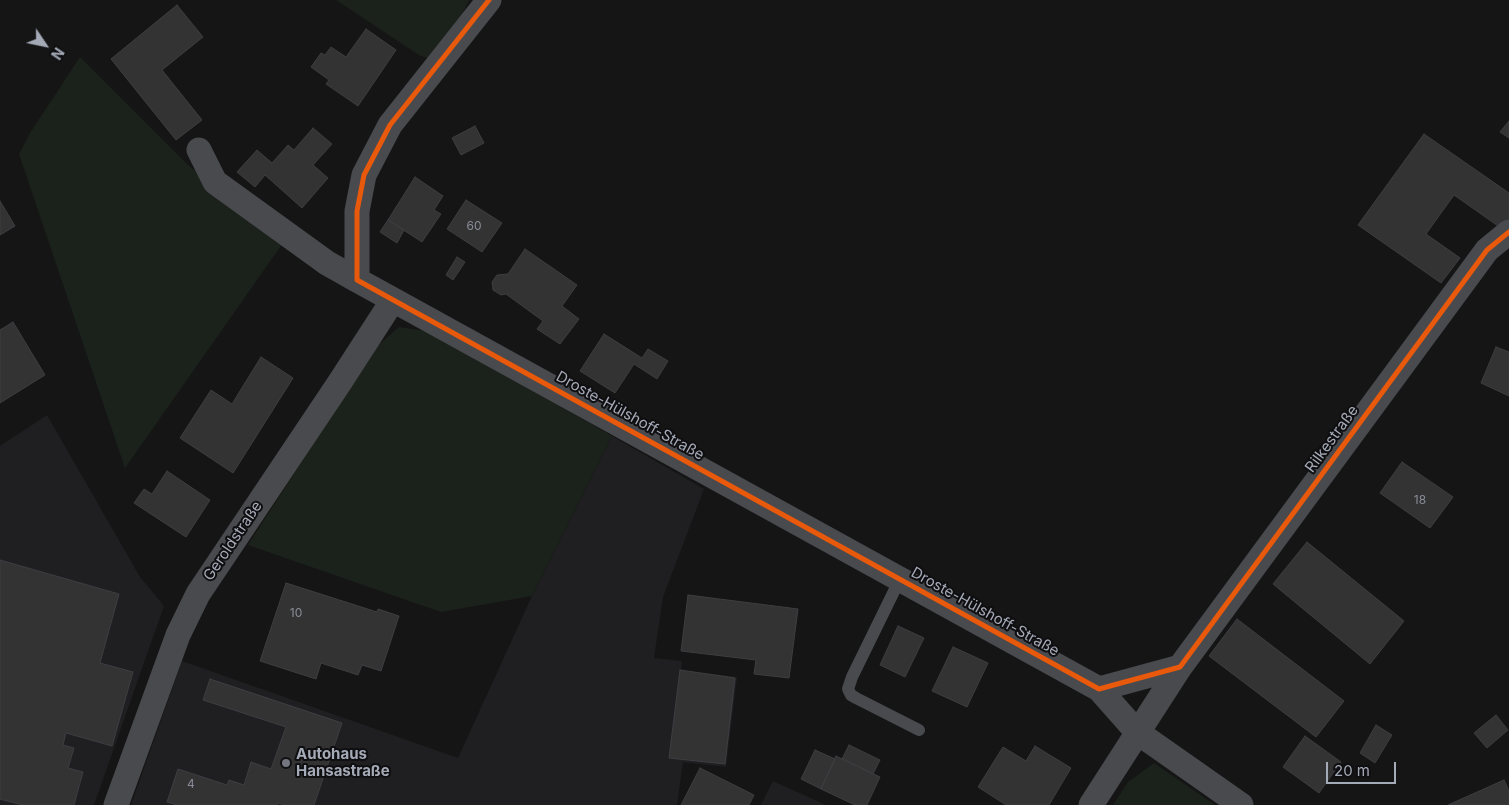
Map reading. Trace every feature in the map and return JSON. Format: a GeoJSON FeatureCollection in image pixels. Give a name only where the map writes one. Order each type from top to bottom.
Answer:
{"type":"FeatureCollection","features":[{"type":"Feature","properties":{"kind":"street"},"geometry":{"type":"LineString","coordinates":[[357,280],[357,211],[364,176],[390,125],[489,0]]}},
{"type":"Feature","properties":{"kind":"street","name":"Droste-Hülshoff-Straße"},"geometry":{"type":"LineString","coordinates":[[199,150],[215,182],[327,263],[1099,689],[1137,732],[1241,805]]}},
{"type":"Feature","properties":{"kind":"street","name":"Rilkestraße"},"geometry":{"type":"LineString","coordinates":[[1091,805],[1180,667],[1487,250],[1509,232]]}},
{"type":"Feature","properties":{"kind":"street","name":"Geroldstraße"},"geometry":{"type":"LineString","coordinates":[[116,805],[178,635],[198,594],[393,300]]}},
{"type":"Feature","properties":{"kind":"street"},"geometry":{"type":"LineString","coordinates":[[1099,689],[1180,667]]}},
{"type":"Feature","properties":{"kind":"lane"},"geometry":{"type":"LineString","coordinates":[[900,579],[852,677],[848,690],[856,698],[919,730]]}},
{"type":"Feature","properties":{"kind":"shaded area"},"geometry":{"type":"Polygon","coordinates":[[[336,0],[469,0],[462,15],[427,58],[419,55],[336,0]]]}},
{"type":"Feature","properties":{"kind":"shaded area"},"geometry":{"type":"Polygon","coordinates":[[[80,57],[188,165],[283,243],[125,468],[19,154],[30,133],[80,57]]]}},
{"type":"Feature","properties":{"kind":"shaded area"},"geometry":{"type":"Polygon","coordinates":[[[399,327],[431,332],[612,436],[532,596],[441,612],[248,545],[376,347],[399,327]]]}},
{"type":"Feature","properties":{"kind":"shaded area"},"geometry":{"type":"Polygon","coordinates":[[[47,415],[140,577],[164,606],[94,805],[0,805],[0,446],[47,415]]]}},
{"type":"Feature","properties":{"kind":"shaded area"},"geometry":{"type":"Polygon","coordinates":[[[612,436],[704,489],[663,597],[654,658],[682,661],[681,670],[737,677],[726,767],[683,762],[677,805],[131,805],[182,661],[458,758],[532,596],[612,436]]]}},
{"type":"Feature","properties":{"kind":"shaded area"},"geometry":{"type":"Polygon","coordinates":[[[1154,763],[1215,805],[1113,805],[1128,782],[1154,763]]]}},
{"type":"Feature","properties":{"kind":"shaded area"},"geometry":{"type":"Polygon","coordinates":[[[773,781],[826,805],[761,805],[773,781]]]}},
{"type":"Feature","properties":{"kind":"building"},"geometry":{"type":"Polygon","coordinates":[[[177,5],[203,37],[162,70],[202,120],[176,140],[111,59],[177,5]]]}},
{"type":"Feature","properties":{"kind":"building"},"geometry":{"type":"Polygon","coordinates":[[[366,29],[396,50],[358,106],[326,84],[329,80],[311,67],[321,53],[325,55],[331,47],[346,57],[366,29]]]}},
{"type":"Feature","properties":{"kind":"building"},"geometry":{"type":"Polygon","coordinates":[[[1509,121],[1509,138],[1500,132],[1509,121]]]}},
{"type":"Feature","properties":{"kind":"building"},"geometry":{"type":"Polygon","coordinates":[[[475,126],[484,143],[461,155],[452,138],[475,126]]]}},
{"type":"Feature","properties":{"kind":"building"},"geometry":{"type":"Polygon","coordinates":[[[313,128],[332,144],[313,165],[328,178],[302,208],[265,175],[255,187],[237,172],[257,150],[272,163],[288,145],[294,150],[313,128]]]}},
{"type":"Feature","properties":{"kind":"building"},"geometry":{"type":"Polygon","coordinates":[[[1424,134],[1509,193],[1509,218],[1501,228],[1454,195],[1426,234],[1460,258],[1441,283],[1358,225],[1424,134]]]}},
{"type":"Feature","properties":{"kind":"building"},"geometry":{"type":"Polygon","coordinates":[[[415,177],[443,196],[434,210],[441,214],[422,242],[388,220],[415,177]]]}},
{"type":"Feature","properties":{"kind":"building"},"geometry":{"type":"Polygon","coordinates":[[[466,200],[502,223],[482,252],[447,229],[466,200]]]}},
{"type":"Feature","properties":{"kind":"building"},"geometry":{"type":"Polygon","coordinates":[[[0,201],[15,226],[0,235],[0,201]]]}},
{"type":"Feature","properties":{"kind":"building"},"geometry":{"type":"Polygon","coordinates":[[[388,220],[404,230],[397,243],[380,232],[388,220]]]}},
{"type":"Feature","properties":{"kind":"building"},"geometry":{"type":"Polygon","coordinates":[[[525,249],[577,285],[562,306],[579,319],[560,344],[537,329],[543,321],[506,294],[501,295],[493,290],[492,282],[497,275],[508,274],[525,249]]]}},
{"type":"Feature","properties":{"kind":"building"},"geometry":{"type":"Polygon","coordinates":[[[457,257],[465,262],[453,280],[446,275],[457,257]]]}},
{"type":"Feature","properties":{"kind":"building"},"geometry":{"type":"Polygon","coordinates":[[[13,322],[45,375],[0,403],[0,330],[13,322]]]}},
{"type":"Feature","properties":{"kind":"building"},"geometry":{"type":"Polygon","coordinates":[[[604,334],[642,358],[648,349],[668,361],[657,379],[634,364],[615,393],[580,371],[604,334]]]}},
{"type":"Feature","properties":{"kind":"building"},"geometry":{"type":"Polygon","coordinates":[[[1496,347],[1509,352],[1509,396],[1481,383],[1496,347]]]}},
{"type":"Feature","properties":{"kind":"building"},"geometry":{"type":"Polygon","coordinates":[[[261,357],[293,378],[233,473],[180,438],[211,390],[232,404],[261,357]]]}},
{"type":"Feature","properties":{"kind":"building"},"geometry":{"type":"Polygon","coordinates":[[[1402,462],[1453,497],[1430,528],[1380,493],[1402,462]]]}},
{"type":"Feature","properties":{"kind":"building"},"geometry":{"type":"Polygon","coordinates":[[[167,471],[210,500],[186,537],[134,503],[144,489],[152,494],[167,471]]]}},
{"type":"Feature","properties":{"kind":"building"},"geometry":{"type":"Polygon","coordinates":[[[1307,542],[1404,621],[1370,664],[1273,584],[1307,542]]]}},
{"type":"Feature","properties":{"kind":"building"},"geometry":{"type":"Polygon","coordinates":[[[0,560],[119,594],[100,663],[133,672],[112,746],[66,733],[63,745],[74,748],[68,768],[83,772],[74,805],[22,805],[0,799],[0,560]]]}},
{"type":"Feature","properties":{"kind":"building"},"geometry":{"type":"Polygon","coordinates":[[[286,583],[377,612],[378,609],[399,616],[381,671],[362,665],[358,675],[321,663],[316,679],[260,661],[286,583]]]}},
{"type":"Feature","properties":{"kind":"building"},"geometry":{"type":"Polygon","coordinates":[[[688,595],[798,609],[789,678],[754,674],[756,660],[681,651],[688,595]]]}},
{"type":"Feature","properties":{"kind":"building"},"geometry":{"type":"Polygon","coordinates":[[[1237,619],[1344,701],[1316,737],[1209,656],[1237,619]]]}},
{"type":"Feature","properties":{"kind":"building"},"geometry":{"type":"Polygon","coordinates":[[[898,626],[924,638],[905,677],[880,665],[898,626]]]}},
{"type":"Feature","properties":{"kind":"building"},"geometry":{"type":"Polygon","coordinates":[[[953,647],[988,663],[967,707],[932,691],[953,647]]]}},
{"type":"Feature","properties":{"kind":"building"},"geometry":{"type":"Polygon","coordinates":[[[680,670],[735,678],[725,764],[669,758],[680,670]]]}},
{"type":"Feature","properties":{"kind":"building"},"geometry":{"type":"Polygon","coordinates":[[[210,679],[342,723],[314,805],[285,805],[278,803],[277,805],[177,805],[167,802],[178,769],[227,785],[229,780],[244,785],[251,762],[271,769],[286,727],[203,700],[210,679]]]}},
{"type":"Feature","properties":{"kind":"building"},"geometry":{"type":"Polygon","coordinates":[[[1496,715],[1508,730],[1487,748],[1474,733],[1496,715]]]}},
{"type":"Feature","properties":{"kind":"building"},"geometry":{"type":"Polygon","coordinates":[[[1376,725],[1392,735],[1375,763],[1360,753],[1376,725]]]}},
{"type":"Feature","properties":{"kind":"building"},"geometry":{"type":"Polygon","coordinates":[[[1305,736],[1341,762],[1319,793],[1283,767],[1305,736]]]}},
{"type":"Feature","properties":{"kind":"building"},"geometry":{"type":"Polygon","coordinates":[[[849,745],[880,760],[873,774],[842,759],[849,745]]]}},
{"type":"Feature","properties":{"kind":"building"},"geometry":{"type":"Polygon","coordinates":[[[1035,746],[1071,768],[1049,805],[1006,805],[978,787],[1003,747],[1026,761],[1035,746]]]}},
{"type":"Feature","properties":{"kind":"building"},"geometry":{"type":"Polygon","coordinates":[[[815,750],[835,759],[821,789],[801,779],[815,750]]]}},
{"type":"Feature","properties":{"kind":"building"},"geometry":{"type":"Polygon","coordinates":[[[836,756],[880,777],[867,805],[855,805],[821,789],[836,756]]]}},
{"type":"Feature","properties":{"kind":"building"},"geometry":{"type":"Polygon","coordinates":[[[700,768],[754,795],[749,805],[681,805],[700,768]]]}},
{"type":"Feature","properties":{"kind":"building"},"geometry":{"type":"Polygon","coordinates":[[[1504,780],[1509,791],[1509,805],[1448,805],[1504,780]]]}},
{"type":"Feature","properties":{"kind":"cycle path"},"geometry":{"type":"LineString","coordinates":[[489,0],[390,125],[364,175],[357,211],[357,280],[1099,689],[1180,667],[1487,250],[1509,232]]}},
{"type":"Feature","properties":{"kind":"place","name":"Autohaus Hansastraße"},"geometry":{"type":"Point","coordinates":[286,763]}}]}
